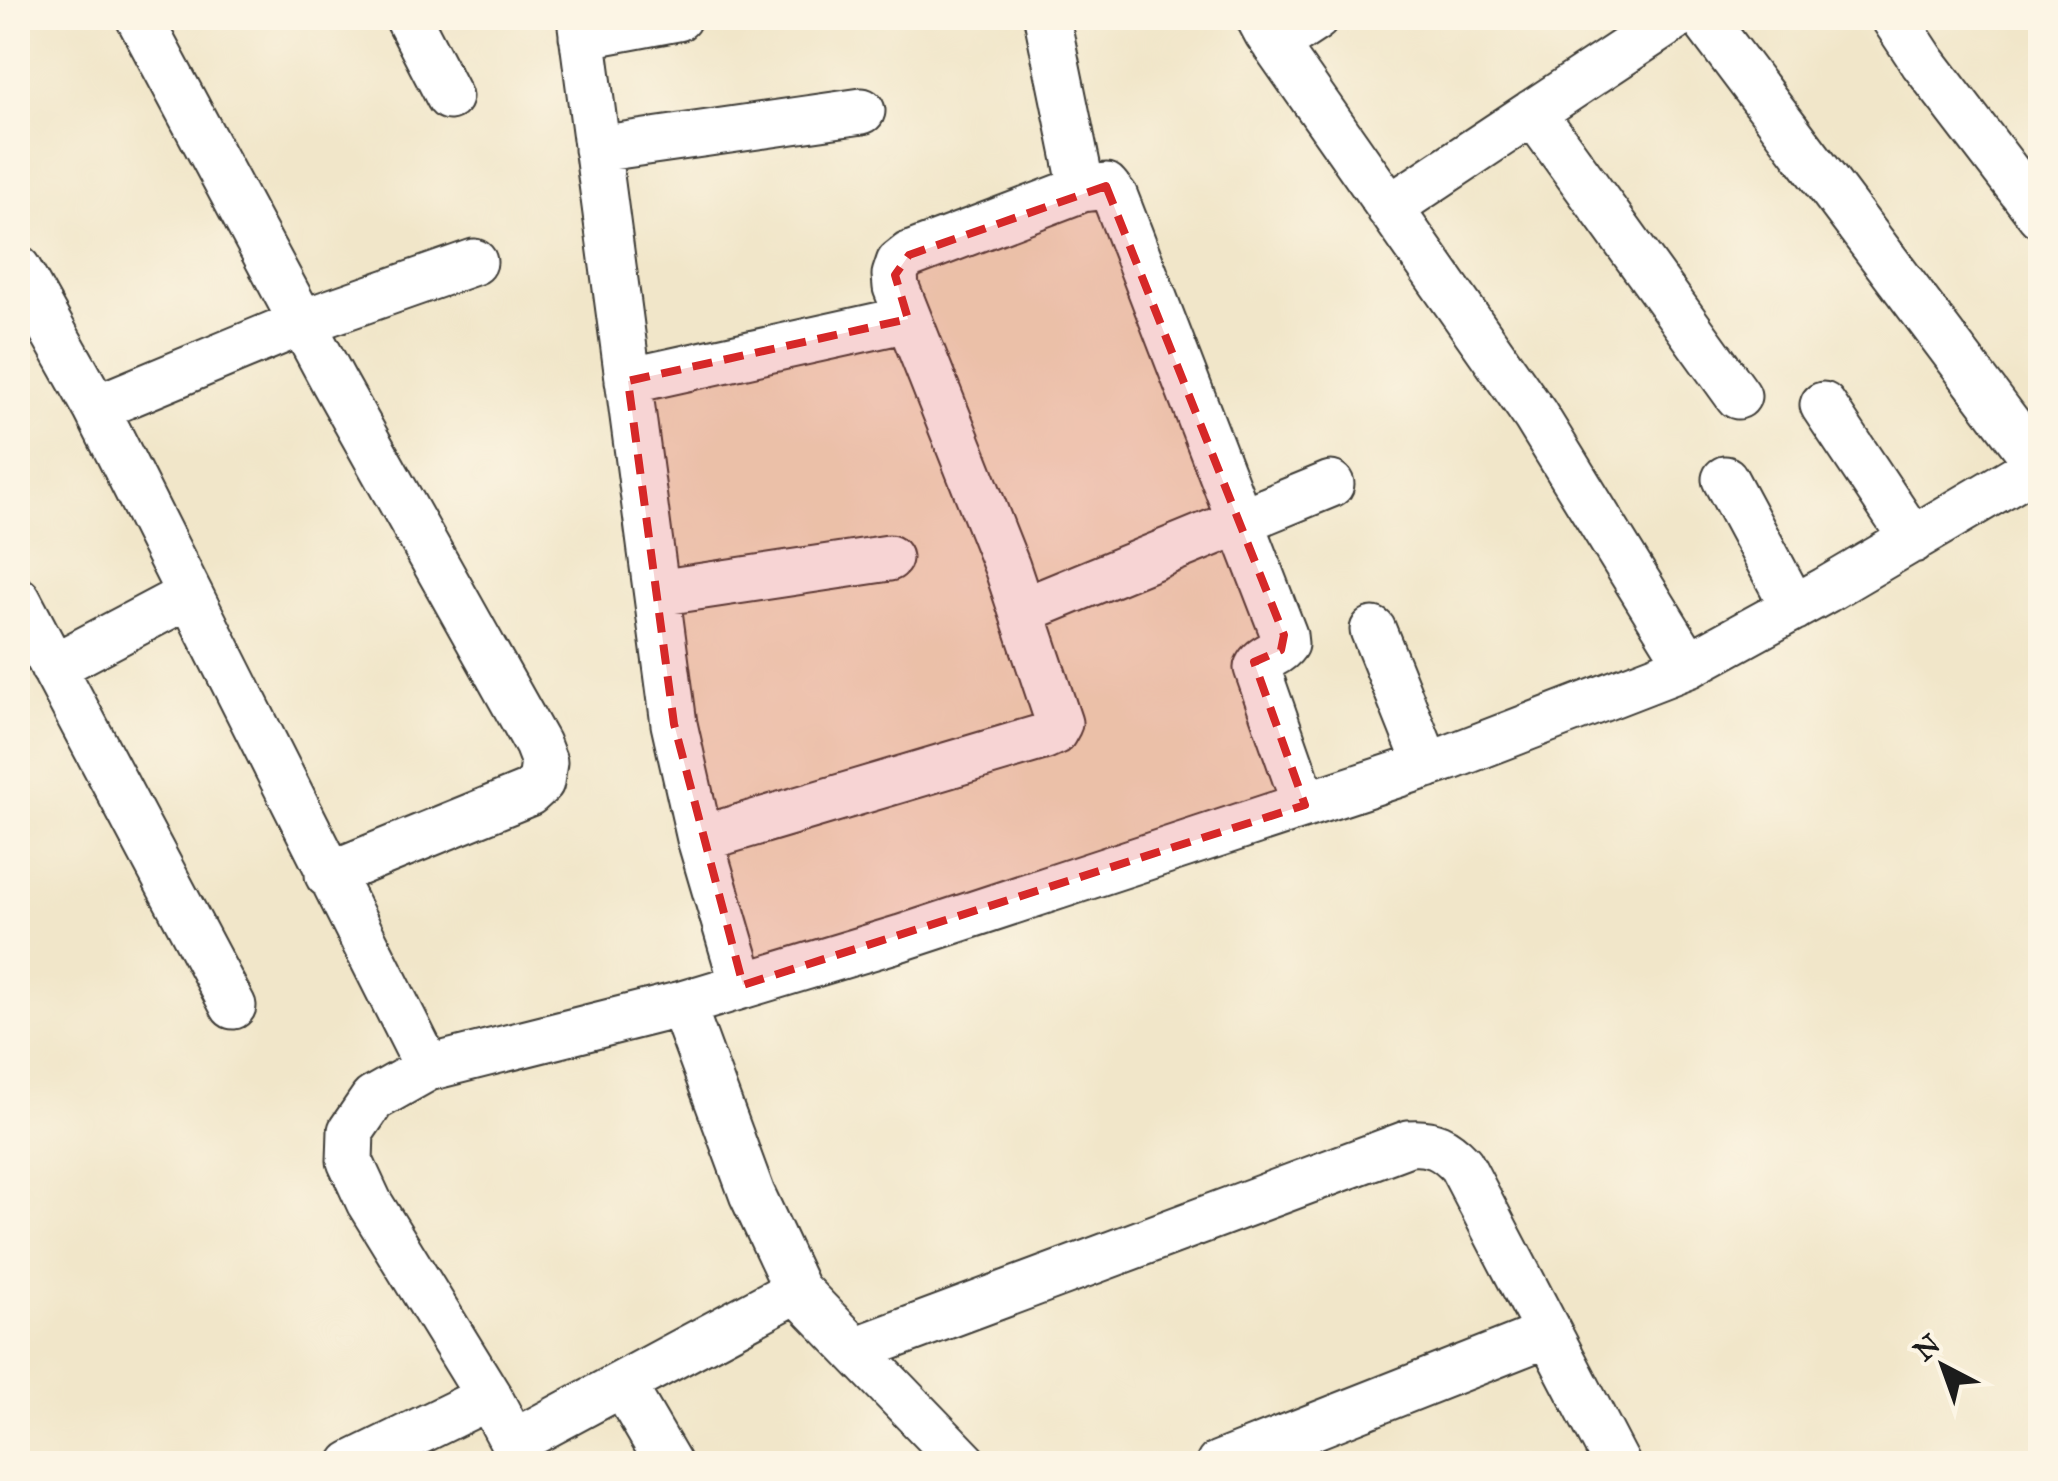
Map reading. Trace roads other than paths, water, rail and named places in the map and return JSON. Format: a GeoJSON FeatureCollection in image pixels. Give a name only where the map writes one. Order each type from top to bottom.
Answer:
{"type":"FeatureCollection","features":[{"type":"Feature","properties":{"kind":"street"},"geometry":{"type":"LineString","coordinates":[[139,18],[302,322],[538,744],[544,762],[541,782],[528,793],[328,875]]}},
{"type":"Feature","properties":{"kind":"street"},"geometry":{"type":"LineString","coordinates":[[408,18],[449,97]]}},
{"type":"Feature","properties":{"kind":"street"},"geometry":{"type":"LineString","coordinates":[[678,18],[581,26],[674,724],[700,839],[743,985]]}},
{"type":"Feature","properties":{"kind":"street"},"geometry":{"type":"LineString","coordinates":[[1046,18],[1082,189]]}},
{"type":"Feature","properties":{"kind":"street"},"geometry":{"type":"LineString","coordinates":[[1316,18],[1267,31],[1535,415],[1690,665]]}},
{"type":"Feature","properties":{"kind":"street"},"geometry":{"type":"LineString","coordinates":[[1389,208],[1675,18]]}},
{"type":"Feature","properties":{"kind":"street"},"geometry":{"type":"LineString","coordinates":[[798,1290],[622,1385],[520,1452],[369,1202],[350,1161],[350,1131],[373,1099],[428,1068],[682,1004],[919,932],[1427,765],[1690,665],[2040,464],[1703,18]]}},
{"type":"Feature","properties":{"kind":"street"},"geometry":{"type":"LineString","coordinates":[[1894,18],[2040,215]]}},
{"type":"Feature","properties":{"kind":"street"},"geometry":{"type":"LineString","coordinates":[[597,149],[862,111]]}},
{"type":"Feature","properties":{"kind":"street"},"geometry":{"type":"LineString","coordinates":[[1533,112],[1738,396]]}},
{"type":"Feature","properties":{"kind":"street"},"geometry":{"type":"LineString","coordinates":[[700,839],[1054,732],[1058,723],[1056,711],[1022,611],[894,275],[899,263],[909,255],[1082,189],[1106,186],[1115,198],[1242,520],[1285,644],[1259,663],[1259,676],[1305,805]]}},
{"type":"Feature","properties":{"kind":"street"},"geometry":{"type":"LineString","coordinates":[[96,408],[302,322],[474,262]]}},
{"type":"Feature","properties":{"kind":"street"},"geometry":{"type":"LineString","coordinates":[[18,268],[33,334],[96,408],[428,1068]]}},
{"type":"Feature","properties":{"kind":"street"},"geometry":{"type":"LineString","coordinates":[[628,381],[908,319]]}},
{"type":"Feature","properties":{"kind":"street"},"geometry":{"type":"LineString","coordinates":[[1823,405],[1913,540]]}},
{"type":"Feature","properties":{"kind":"street"},"geometry":{"type":"LineString","coordinates":[[1725,479],[1794,608]]}},
{"type":"Feature","properties":{"kind":"street"},"geometry":{"type":"LineString","coordinates":[[1022,611],[1331,484]]}},
{"type":"Feature","properties":{"kind":"street"},"geometry":{"type":"LineString","coordinates":[[657,593],[889,558]]}},
{"type":"Feature","properties":{"kind":"street"},"geometry":{"type":"LineString","coordinates":[[53,666],[189,595]]}},
{"type":"Feature","properties":{"kind":"street"},"geometry":{"type":"LineString","coordinates":[[18,600],[233,1006]]}},
{"type":"Feature","properties":{"kind":"street"},"geometry":{"type":"LineString","coordinates":[[1372,630],[1427,765]]}},
{"type":"Feature","properties":{"kind":"street"},"geometry":{"type":"LineString","coordinates":[[682,1004],[752,1194],[798,1290],[965,1464]]}},
{"type":"Feature","properties":{"kind":"street"},"geometry":{"type":"LineString","coordinates":[[855,1350],[1409,1143],[1426,1142],[1446,1150],[1461,1164],[1617,1464]]}},
{"type":"Feature","properties":{"kind":"street"},"geometry":{"type":"LineString","coordinates":[[1219,1464],[1548,1334]]}},
{"type":"Feature","properties":{"kind":"street"},"geometry":{"type":"LineString","coordinates":[[622,1385],[668,1464]]}},
{"type":"Feature","properties":{"kind":"street"},"geometry":{"type":"LineString","coordinates":[[352,1464],[489,1397]]}}]}
